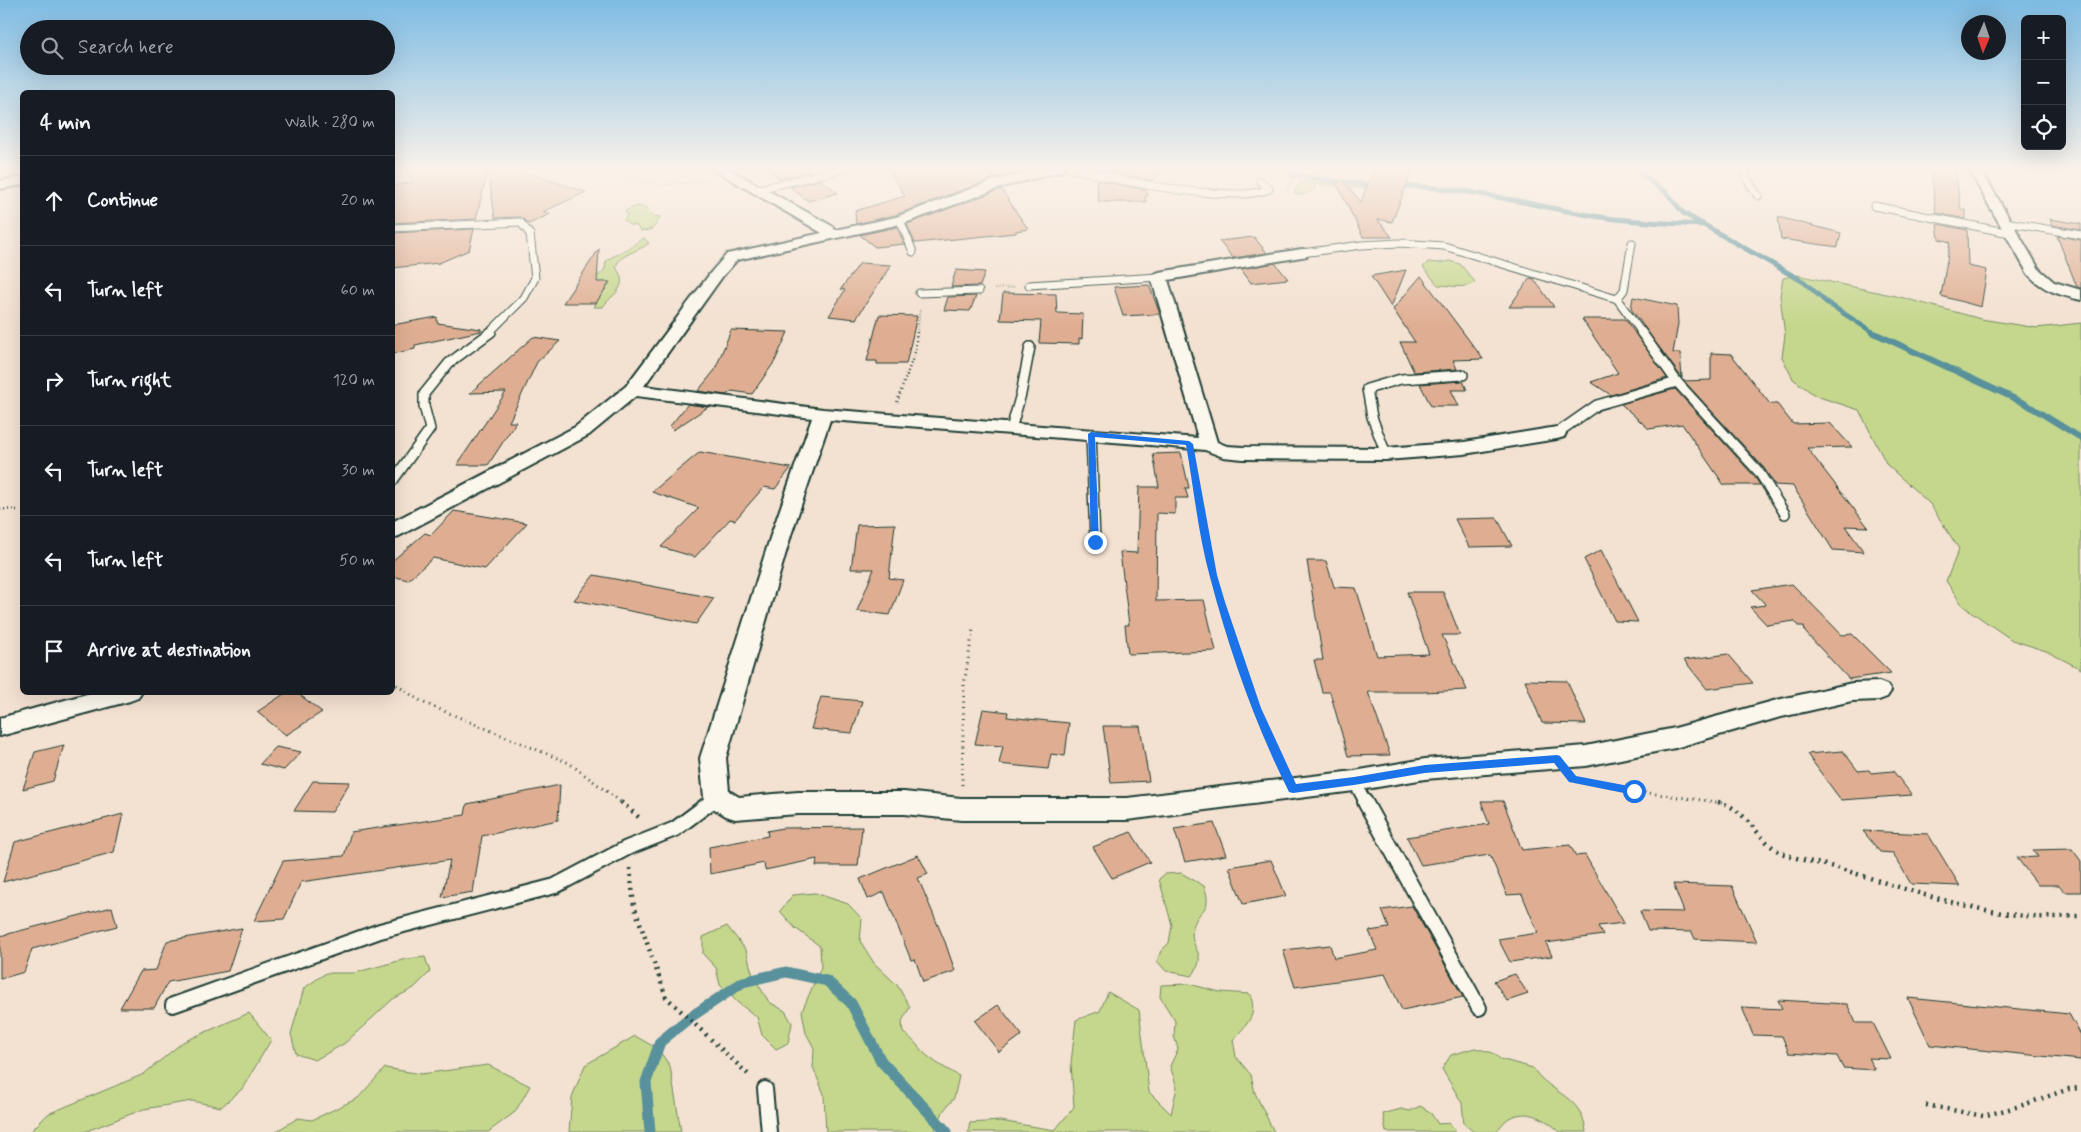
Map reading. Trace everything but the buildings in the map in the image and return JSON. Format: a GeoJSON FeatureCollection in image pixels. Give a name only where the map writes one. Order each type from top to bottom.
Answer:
{"type":"FeatureCollection","features":[{"type":"Feature","properties":{"kind":"street"},"geometry":{"type":"LineString","coordinates":[[812,221],[827,229],[831,234]]}},
{"type":"Feature","properties":{"kind":"street"},"geometry":{"type":"LineString","coordinates":[[395,529],[582,431],[632,390],[717,274],[732,257],[896,221]]}},
{"type":"Feature","properties":{"kind":"street"},"geometry":{"type":"LineString","coordinates":[[2004,221],[2033,271],[2042,282],[2051,287],[2081,295]]}},
{"type":"Feature","properties":{"kind":"street"},"geometry":{"type":"LineString","coordinates":[[1209,446],[1159,277],[1302,253]]}},
{"type":"Feature","properties":{"kind":"street"},"geometry":{"type":"LineString","coordinates":[[632,390],[823,414],[1091,434],[1209,446],[1223,451],[1243,453],[1386,454],[1464,448],[1557,433]]}},
{"type":"Feature","properties":{"kind":"street"},"geometry":{"type":"LineString","coordinates":[[823,414],[781,535],[713,758],[716,796],[735,808],[808,803],[904,803],[961,808],[1127,809],[1354,781],[1425,769],[1586,756],[1666,740],[1852,692],[1879,691]]}},
{"type":"Feature","properties":{"kind":"street"},"geometry":{"type":"LineString","coordinates":[[0,727],[119,695]]}},
{"type":"Feature","properties":{"kind":"lane"},"geometry":{"type":"LineString","coordinates":[[900,221],[912,252]]}},
{"type":"Feature","properties":{"kind":"lane"},"geometry":{"type":"LineString","coordinates":[[1968,221],[2081,236]]}},
{"type":"Feature","properties":{"kind":"lane"},"geometry":{"type":"LineString","coordinates":[[395,228],[520,222],[530,234],[535,278],[524,298],[491,332],[448,363],[424,394],[424,406],[430,429],[395,478]]}},
{"type":"Feature","properties":{"kind":"lane"},"geometry":{"type":"LineString","coordinates":[[1302,253],[1399,243],[1444,246],[1617,299],[1678,382],[1759,472],[1785,514]]}},
{"type":"Feature","properties":{"kind":"lane"},"geometry":{"type":"LineString","coordinates":[[1617,299],[1624,290],[1632,243]]}},
{"type":"Feature","properties":{"kind":"lane"},"geometry":{"type":"LineString","coordinates":[[1029,285],[1159,277]]}},
{"type":"Feature","properties":{"kind":"lane"},"geometry":{"type":"LineString","coordinates":[[919,293],[979,291]]}},
{"type":"Feature","properties":{"kind":"lane"},"geometry":{"type":"LineString","coordinates":[[1011,428],[1021,394],[1030,348]]}},
{"type":"Feature","properties":{"kind":"lane"},"geometry":{"type":"LineString","coordinates":[[1386,454],[1372,417],[1367,389],[1377,383],[1396,380],[1463,375]]}},
{"type":"Feature","properties":{"kind":"lane"},"geometry":{"type":"LineString","coordinates":[[1557,433],[1597,405],[1678,382]]}},
{"type":"Feature","properties":{"kind":"lane"},"geometry":{"type":"LineString","coordinates":[[1091,434],[1095,542]]}},
{"type":"Feature","properties":{"kind":"lane"},"geometry":{"type":"LineString","coordinates":[[1354,781],[1479,1008]]}},
{"type":"Feature","properties":{"kind":"lane"},"geometry":{"type":"LineString","coordinates":[[173,1005],[380,932],[555,886],[627,848],[675,829],[716,796]]}},
{"type":"Feature","properties":{"kind":"lane"},"geometry":{"type":"LineString","coordinates":[[764,1089],[769,1132]]}},
{"type":"Feature","properties":{"kind":"path"},"geometry":{"type":"LineString","coordinates":[[979,291],[1029,285]]}},
{"type":"Feature","properties":{"kind":"path"},"geometry":{"type":"LineString","coordinates":[[890,420],[914,352],[920,304],[919,293]]}},
{"type":"Feature","properties":{"kind":"path"},"geometry":{"type":"LineString","coordinates":[[1189,444],[1218,593],[1256,708],[1293,789]]}},
{"type":"Feature","properties":{"kind":"path"},"geometry":{"type":"LineString","coordinates":[[0,508],[18,510]]}},
{"type":"Feature","properties":{"kind":"path"},"geometry":{"type":"LineString","coordinates":[[961,808],[964,685],[973,629]]}},
{"type":"Feature","properties":{"kind":"path"},"geometry":{"type":"LineString","coordinates":[[395,684],[422,702],[569,763],[612,794],[642,820],[648,840]]}},
{"type":"Feature","properties":{"kind":"path"},"geometry":{"type":"LineString","coordinates":[[1557,759],[1573,779],[1634,791],[1720,802],[1740,812],[1753,828],[1780,852],[1798,860],[1838,868],[1918,893],[1993,910],[2036,917],[2081,916]]}},
{"type":"Feature","properties":{"kind":"path"},"geometry":{"type":"LineString","coordinates":[[627,848],[634,906],[666,997],[764,1089]]}},
{"type":"Feature","properties":{"kind":"path"},"geometry":{"type":"LineString","coordinates":[[1926,1105],[1983,1116],[2020,1106],[2069,1089],[2081,1088]]}},
{"type":"Feature","properties":{"kind":"green space"},"geometry":{"type":"Polygon","coordinates":[[[625,221],[658,221],[653,228],[647,230],[640,231],[637,226],[629,225],[625,221]]]}},
{"type":"Feature","properties":{"kind":"green space"},"geometry":{"type":"Polygon","coordinates":[[[644,238],[649,243],[626,255],[616,266],[621,277],[618,290],[603,307],[594,307],[609,282],[595,282],[595,279],[605,269],[606,261],[644,238]]]}},
{"type":"Feature","properties":{"kind":"green space"},"geometry":{"type":"Polygon","coordinates":[[[1449,261],[1460,264],[1475,282],[1467,286],[1438,285],[1423,267],[1428,262],[1439,263],[1449,261]]]}},
{"type":"Feature","properties":{"kind":"green space"},"geometry":{"type":"Polygon","coordinates":[[[1797,275],[1896,296],[1981,319],[2037,328],[2081,323],[2081,669],[2046,651],[2012,640],[1963,606],[1946,581],[1959,549],[1930,504],[1887,465],[1859,410],[1816,396],[1793,379],[1782,357],[1785,335],[1780,296],[1783,278],[1797,275]]]}},
{"type":"Feature","properties":{"kind":"green space"},"geometry":{"type":"Polygon","coordinates":[[[1181,873],[1204,886],[1207,895],[1206,906],[1193,928],[1193,942],[1199,956],[1199,961],[1192,976],[1166,971],[1157,961],[1161,951],[1169,943],[1172,925],[1159,879],[1165,874],[1181,873]]]}},
{"type":"Feature","properties":{"kind":"green space"},"geometry":{"type":"Polygon","coordinates":[[[815,893],[848,904],[862,919],[860,941],[874,963],[897,985],[910,1007],[902,1021],[903,1033],[912,1039],[931,1059],[959,1076],[954,1098],[944,1110],[934,1132],[826,1132],[824,1094],[813,1067],[814,1048],[806,1033],[802,1011],[821,967],[820,946],[795,928],[780,911],[793,895],[815,893]]]}},
{"type":"Feature","properties":{"kind":"green space"},"geometry":{"type":"Polygon","coordinates":[[[727,926],[746,950],[753,976],[769,1002],[785,1011],[792,1023],[788,1043],[776,1049],[762,1035],[757,1017],[737,1002],[720,985],[716,968],[703,954],[703,937],[727,926]]]}},
{"type":"Feature","properties":{"kind":"green space"},"geometry":{"type":"Polygon","coordinates":[[[425,957],[430,972],[414,988],[393,999],[345,1043],[315,1060],[296,1054],[291,1034],[304,988],[326,973],[354,973],[406,959],[425,957]]]}},
{"type":"Feature","properties":{"kind":"green space"},"geometry":{"type":"Polygon","coordinates":[[[1189,984],[1220,992],[1250,994],[1252,1014],[1247,1024],[1233,1040],[1236,1057],[1251,1075],[1255,1093],[1274,1132],[968,1132],[970,1123],[1000,1121],[1055,1130],[1074,1107],[1071,1063],[1076,1020],[1100,1011],[1108,992],[1139,1010],[1149,1092],[1171,1114],[1177,1087],[1170,1066],[1178,1049],[1174,1036],[1175,1021],[1160,997],[1161,985],[1189,984]]]}},
{"type":"Feature","properties":{"kind":"green space"},"geometry":{"type":"Polygon","coordinates":[[[249,1013],[271,1040],[242,1089],[221,1107],[192,1101],[144,1109],[84,1132],[30,1132],[48,1114],[144,1074],[183,1042],[249,1013]]]}},
{"type":"Feature","properties":{"kind":"green space"},"geometry":{"type":"Polygon","coordinates":[[[635,1036],[658,1049],[670,1066],[681,1132],[569,1132],[572,1097],[585,1065],[635,1036]]]}},
{"type":"Feature","properties":{"kind":"green space"},"geometry":{"type":"Polygon","coordinates":[[[1475,1048],[1493,1053],[1500,1059],[1533,1068],[1540,1077],[1572,1102],[1579,1110],[1584,1120],[1586,1132],[1560,1132],[1537,1116],[1523,1114],[1509,1118],[1495,1132],[1474,1132],[1464,1124],[1462,1103],[1442,1069],[1451,1055],[1475,1048]]]}},
{"type":"Feature","properties":{"kind":"green space"},"geometry":{"type":"Polygon","coordinates":[[[488,1065],[530,1086],[515,1112],[488,1132],[275,1132],[298,1118],[312,1120],[358,1098],[385,1068],[421,1074],[488,1065]]]}},
{"type":"Feature","properties":{"kind":"green space"},"geometry":{"type":"Polygon","coordinates":[[[1420,1106],[1430,1112],[1438,1124],[1449,1123],[1456,1132],[1386,1132],[1383,1114],[1401,1109],[1410,1111],[1420,1106]]]}},
{"type":"Feature","properties":{"kind":"waterway"},"geometry":{"type":"LineString","coordinates":[[1636,221],[1701,225]]}},
{"type":"Feature","properties":{"kind":"waterway"},"geometry":{"type":"LineString","coordinates":[[1697,221],[1804,282],[1826,302],[1874,333]]}},
{"type":"Feature","properties":{"kind":"waterway"},"geometry":{"type":"LineString","coordinates":[[1874,333],[2026,404],[2081,438]]}},
{"type":"Feature","properties":{"kind":"waterway"},"geometry":{"type":"LineString","coordinates":[[650,1132],[646,1082],[660,1042],[689,1018],[743,982],[786,972],[827,981],[851,1003],[881,1061],[947,1132]]}},
{"type":"Feature","properties":{"kind":"route"},"geometry":{"type":"LineString","coordinates":[[1095,542],[1091,434],[1189,444],[1213,575],[1221,602],[1256,708],[1293,789],[1425,769],[1557,759],[1573,779],[1634,791]]}}]}
